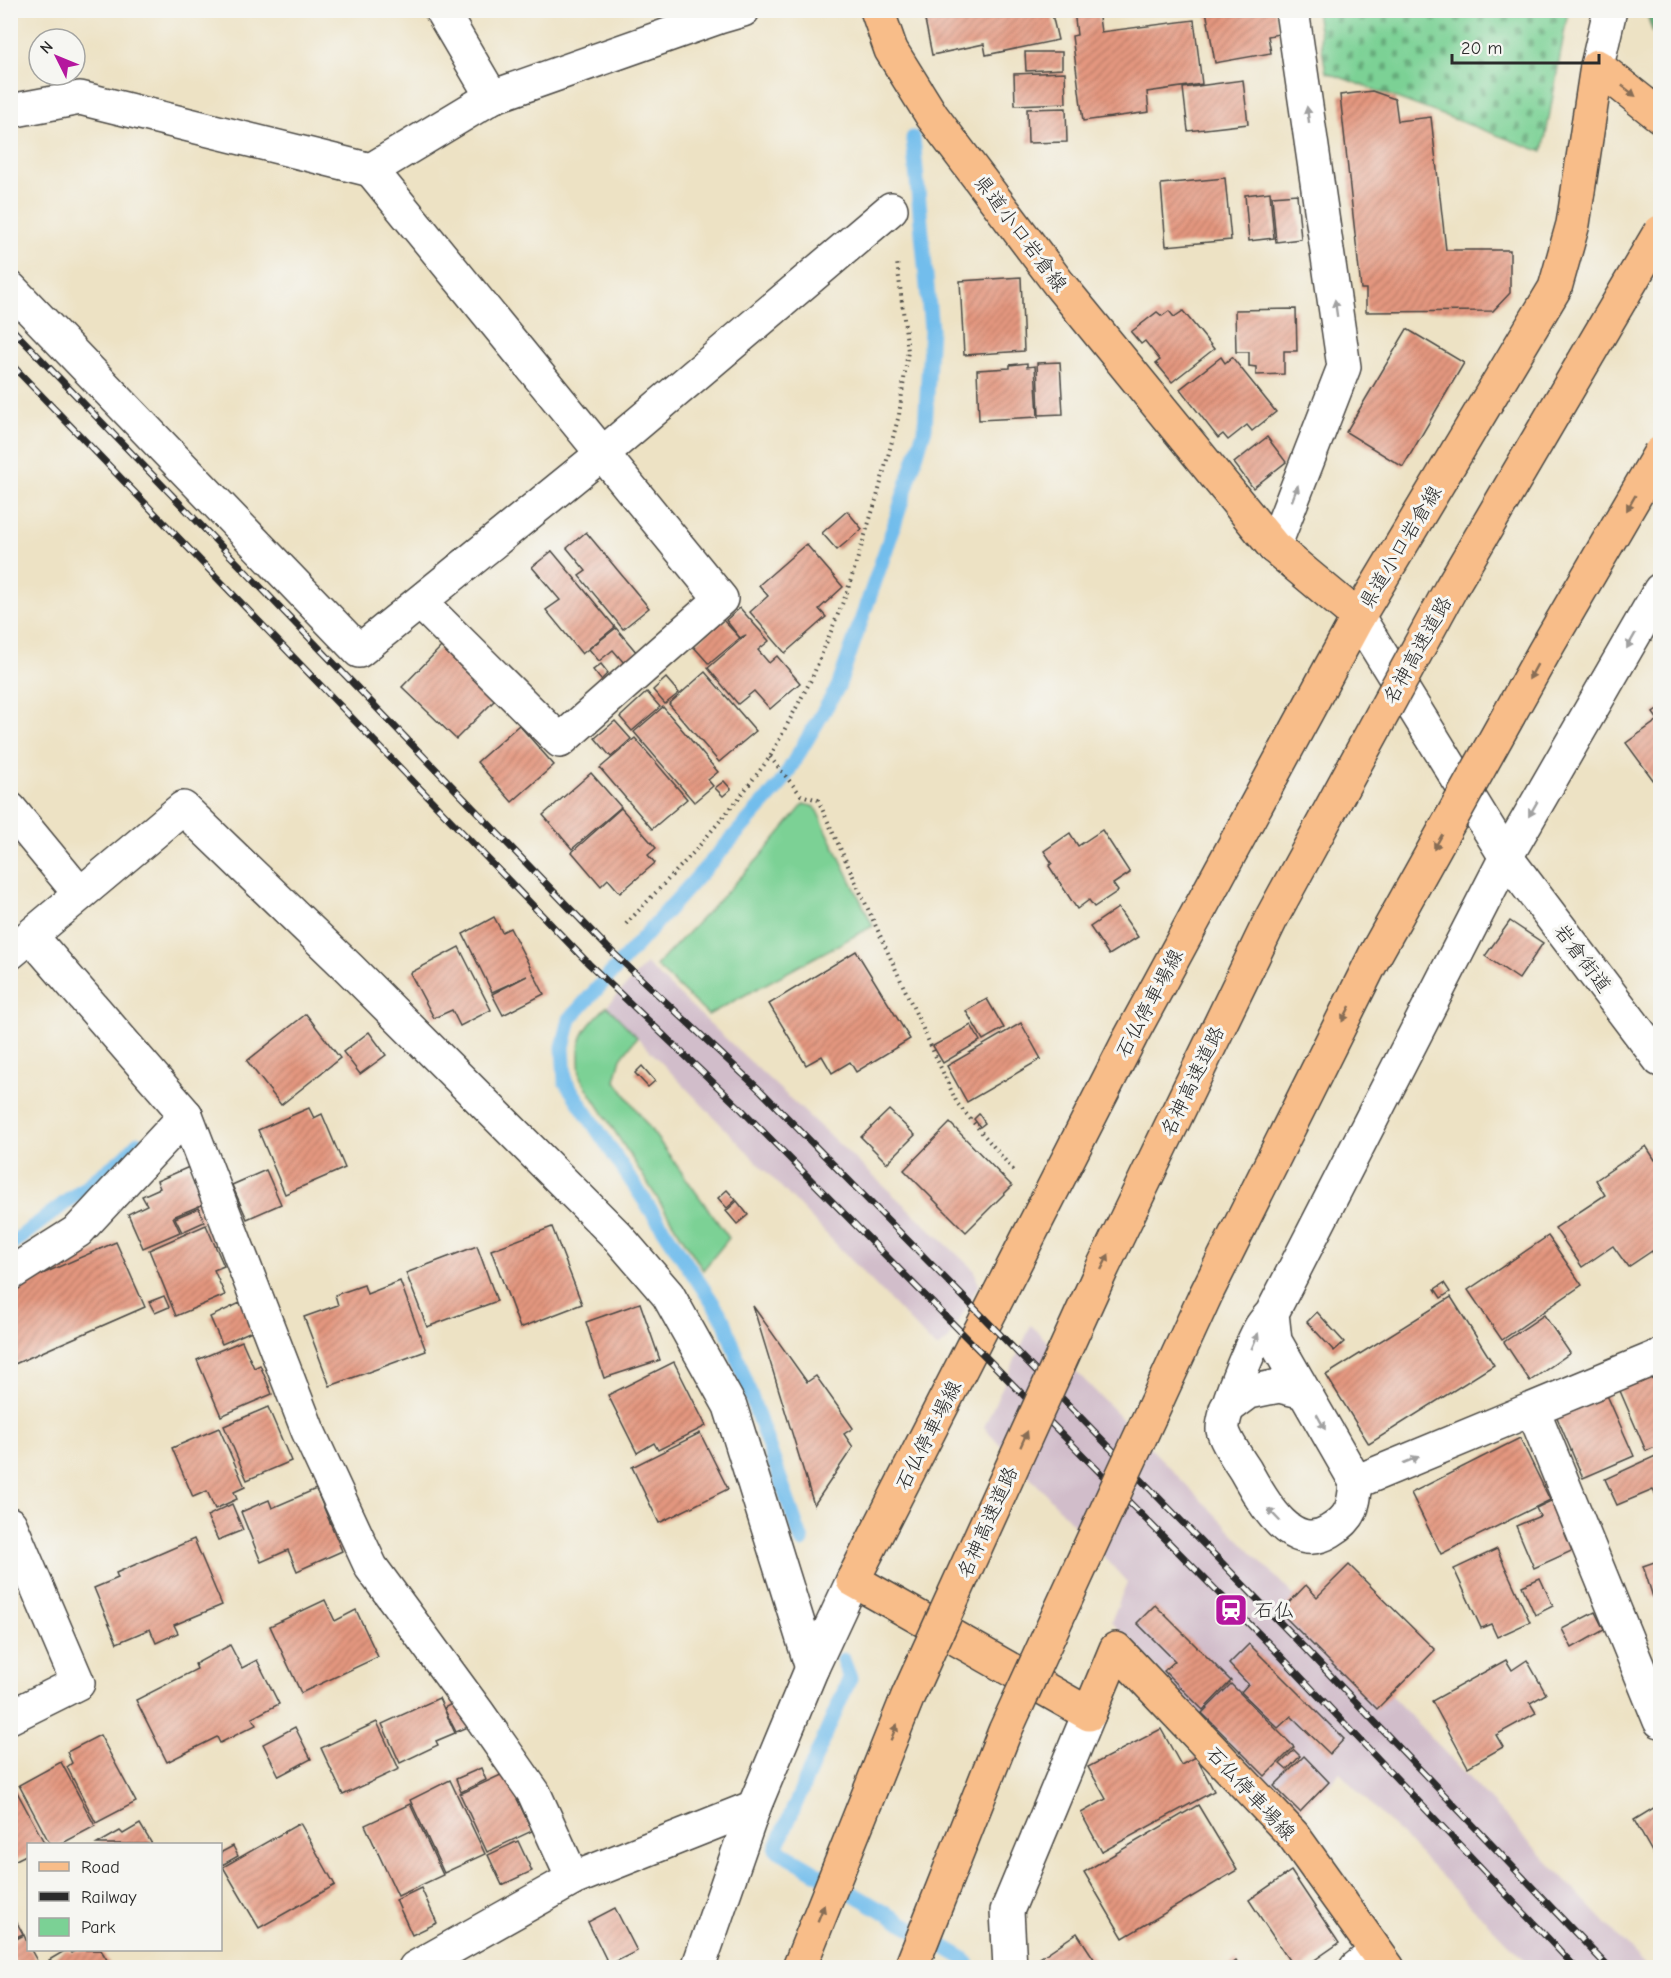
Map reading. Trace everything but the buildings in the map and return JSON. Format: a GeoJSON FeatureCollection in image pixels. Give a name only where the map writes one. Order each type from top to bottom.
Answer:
{"type":"FeatureCollection","features":[{"type":"Feature","properties":{"kind":"main road","name":"県道小口岩倉線"},"geometry":{"type":"LineString","coordinates":[[877,10],[891,50],[932,116],[1059,284],[1274,547],[1358,617],[1556,288],[1573,224],[1597,66]]}},
{"type":"Feature","properties":{"kind":"main road"},"geometry":{"type":"LineString","coordinates":[[1597,66],[1660,116]]}},
{"type":"Feature","properties":{"kind":"main road","name":"名神高速道路"},"geometry":{"type":"LineString","coordinates":[[799,1968],[923,1663],[1101,1271],[1272,917],[1451,588],[1660,232]]}},
{"type":"Feature","properties":{"kind":"main road"},"geometry":{"type":"LineString","coordinates":[[910,1968],[1005,1731],[1206,1294],[1375,955],[1544,652],[1660,453]]}},
{"type":"Feature","properties":{"kind":"main road","name":"石仏停車場線"},"geometry":{"type":"LineString","coordinates":[[853,1580],[1131,1036],[1358,617]]}},
{"type":"Feature","properties":{"kind":"main road"},"geometry":{"type":"LineString","coordinates":[[853,1580],[1089,1714]]}},
{"type":"Feature","properties":{"kind":"main road","name":"石仏停車場線"},"geometry":{"type":"LineString","coordinates":[[1089,1714],[1116,1649],[1293,1835],[1374,1962]]}},
{"type":"Feature","properties":{"kind":"street"},"geometry":{"type":"LineString","coordinates":[[441,10],[492,97]]}},
{"type":"Feature","properties":{"kind":"street"},"geometry":{"type":"LineString","coordinates":[[371,170],[492,97],[743,10]]}},
{"type":"Feature","properties":{"kind":"street"},"geometry":{"type":"LineString","coordinates":[[1274,547],[1344,367],[1292,10]]}},
{"type":"Feature","properties":{"kind":"street"},"geometry":{"type":"LineString","coordinates":[[1597,66],[1610,10]]}},
{"type":"Feature","properties":{"kind":"street"},"geometry":{"type":"LineString","coordinates":[[10,111],[80,98],[371,170],[721,599],[560,741],[420,602]]}},
{"type":"Feature","properties":{"kind":"street"},"geometry":{"type":"LineString","coordinates":[[10,288],[359,651],[602,454],[891,209]]}},
{"type":"Feature","properties":{"kind":"street"},"geometry":{"type":"LineString","coordinates":[[1272,1313],[1275,1341],[1356,1482],[1354,1508],[1341,1524],[1325,1534],[1311,1538],[1293,1532],[1269,1511],[1222,1429],[1226,1409],[1261,1327],[1272,1313],[1506,857],[1660,590]]}},
{"type":"Feature","properties":{"kind":"street","name":"岩倉街道"},"geometry":{"type":"LineString","coordinates":[[1358,617],[1506,857],[1660,1060]]}},
{"type":"Feature","properties":{"kind":"street"},"geometry":{"type":"LineString","coordinates":[[573,1879],[534,1793],[371,1567],[308,1431],[186,1115],[21,945],[183,808],[350,969],[618,1237],[668,1296],[730,1406],[812,1668]]}},
{"type":"Feature","properties":{"kind":"street"},"geometry":{"type":"LineString","coordinates":[[10,809],[80,894]]}},
{"type":"Feature","properties":{"kind":"street"},"geometry":{"type":"LineString","coordinates":[[10,1274],[78,1231],[186,1115]]}},
{"type":"Feature","properties":{"kind":"street"},"geometry":{"type":"LineString","coordinates":[[1356,1482],[1660,1356]]}},
{"type":"Feature","properties":{"kind":"street"},"geometry":{"type":"LineString","coordinates":[[1226,1409],[1249,1392],[1279,1386],[1304,1392]]}},
{"type":"Feature","properties":{"kind":"street"},"geometry":{"type":"LineString","coordinates":[[1533,1410],[1660,1721]]}},
{"type":"Feature","properties":{"kind":"street"},"geometry":{"type":"LineString","coordinates":[[10,1524],[78,1683],[10,1717]]}},
{"type":"Feature","properties":{"kind":"street"},"geometry":{"type":"LineString","coordinates":[[699,1968],[754,1807],[812,1668],[853,1580]]}},
{"type":"Feature","properties":{"kind":"street"},"geometry":{"type":"LineString","coordinates":[[1010,1968],[1006,1911],[1089,1714]]}},
{"type":"Feature","properties":{"kind":"street"},"geometry":{"type":"LineString","coordinates":[[415,1968],[573,1879],[754,1807]]}},
{"type":"Feature","properties":{"kind":"path"},"geometry":{"type":"LineString","coordinates":[[626,924],[694,852],[770,757],[812,678],[847,592],[877,497],[899,415],[908,351],[891,209]]}},
{"type":"Feature","properties":{"kind":"path"},"geometry":{"type":"LineString","coordinates":[[770,757],[801,795],[818,800],[957,1102],[1044,1207]]}},
{"type":"Feature","properties":{"kind":"shaded area"},"geometry":{"type":"Polygon","coordinates":[[[646,964],[975,1271],[978,1286],[948,1341],[937,1348],[930,1342],[607,1006],[646,964]]]}},
{"type":"Feature","properties":{"kind":"shaded area"},"geometry":{"type":"Polygon","coordinates":[[[1031,1325],[1404,1709],[1647,1967],[1531,1967],[1340,1773],[1298,1814],[1111,1622],[1127,1582],[984,1427],[1031,1325]]]}},
{"type":"Feature","properties":{"kind":"green space"},"geometry":{"type":"Polygon","coordinates":[[[1316,11],[1568,11],[1543,152],[1326,72],[1316,11]]]}},
{"type":"Feature","properties":{"kind":"green space"},"geometry":{"type":"Polygon","coordinates":[[[1646,11],[1660,11],[1660,43],[1652,30],[1646,11]]]}},
{"type":"Feature","properties":{"kind":"green space"},"geometry":{"type":"Polygon","coordinates":[[[804,804],[815,807],[873,926],[708,1015],[656,966],[759,858],[804,804]]]}},
{"type":"Feature","properties":{"kind":"green space"},"geometry":{"type":"Polygon","coordinates":[[[607,1006],[637,1037],[621,1058],[615,1080],[729,1238],[703,1270],[580,1077],[579,1053],[582,1037],[585,1030],[607,1006]]]}},
{"type":"Feature","properties":{"kind":"waterway"},"geometry":{"type":"LineString","coordinates":[[802,1541],[724,1320],[565,1081],[563,1047],[570,1019],[780,785],[838,687],[891,535],[925,428],[931,329],[913,138]]}},
{"type":"Feature","properties":{"kind":"waterway"},"geometry":{"type":"LineString","coordinates":[[10,1245],[125,1157],[138,1143]]}},
{"type":"Feature","properties":{"kind":"waterway"},"geometry":{"type":"LineString","coordinates":[[843,1660],[850,1678],[776,1849],[963,1958],[970,1968]]}},
{"type":"Feature","properties":{"kind":"railway"},"geometry":{"type":"LineString","coordinates":[[10,327],[607,947],[761,1091],[986,1320],[1292,1635],[1609,1968]]}},
{"type":"Feature","properties":{"kind":"railway"},"geometry":{"type":"LineString","coordinates":[[10,363],[589,964],[741,1109],[1275,1650],[1576,1968]]}},
{"type":"Feature","properties":{"kind":"place","name":"石仏"},"geometry":{"type":"Point","coordinates":[1231,1610]}}]}
